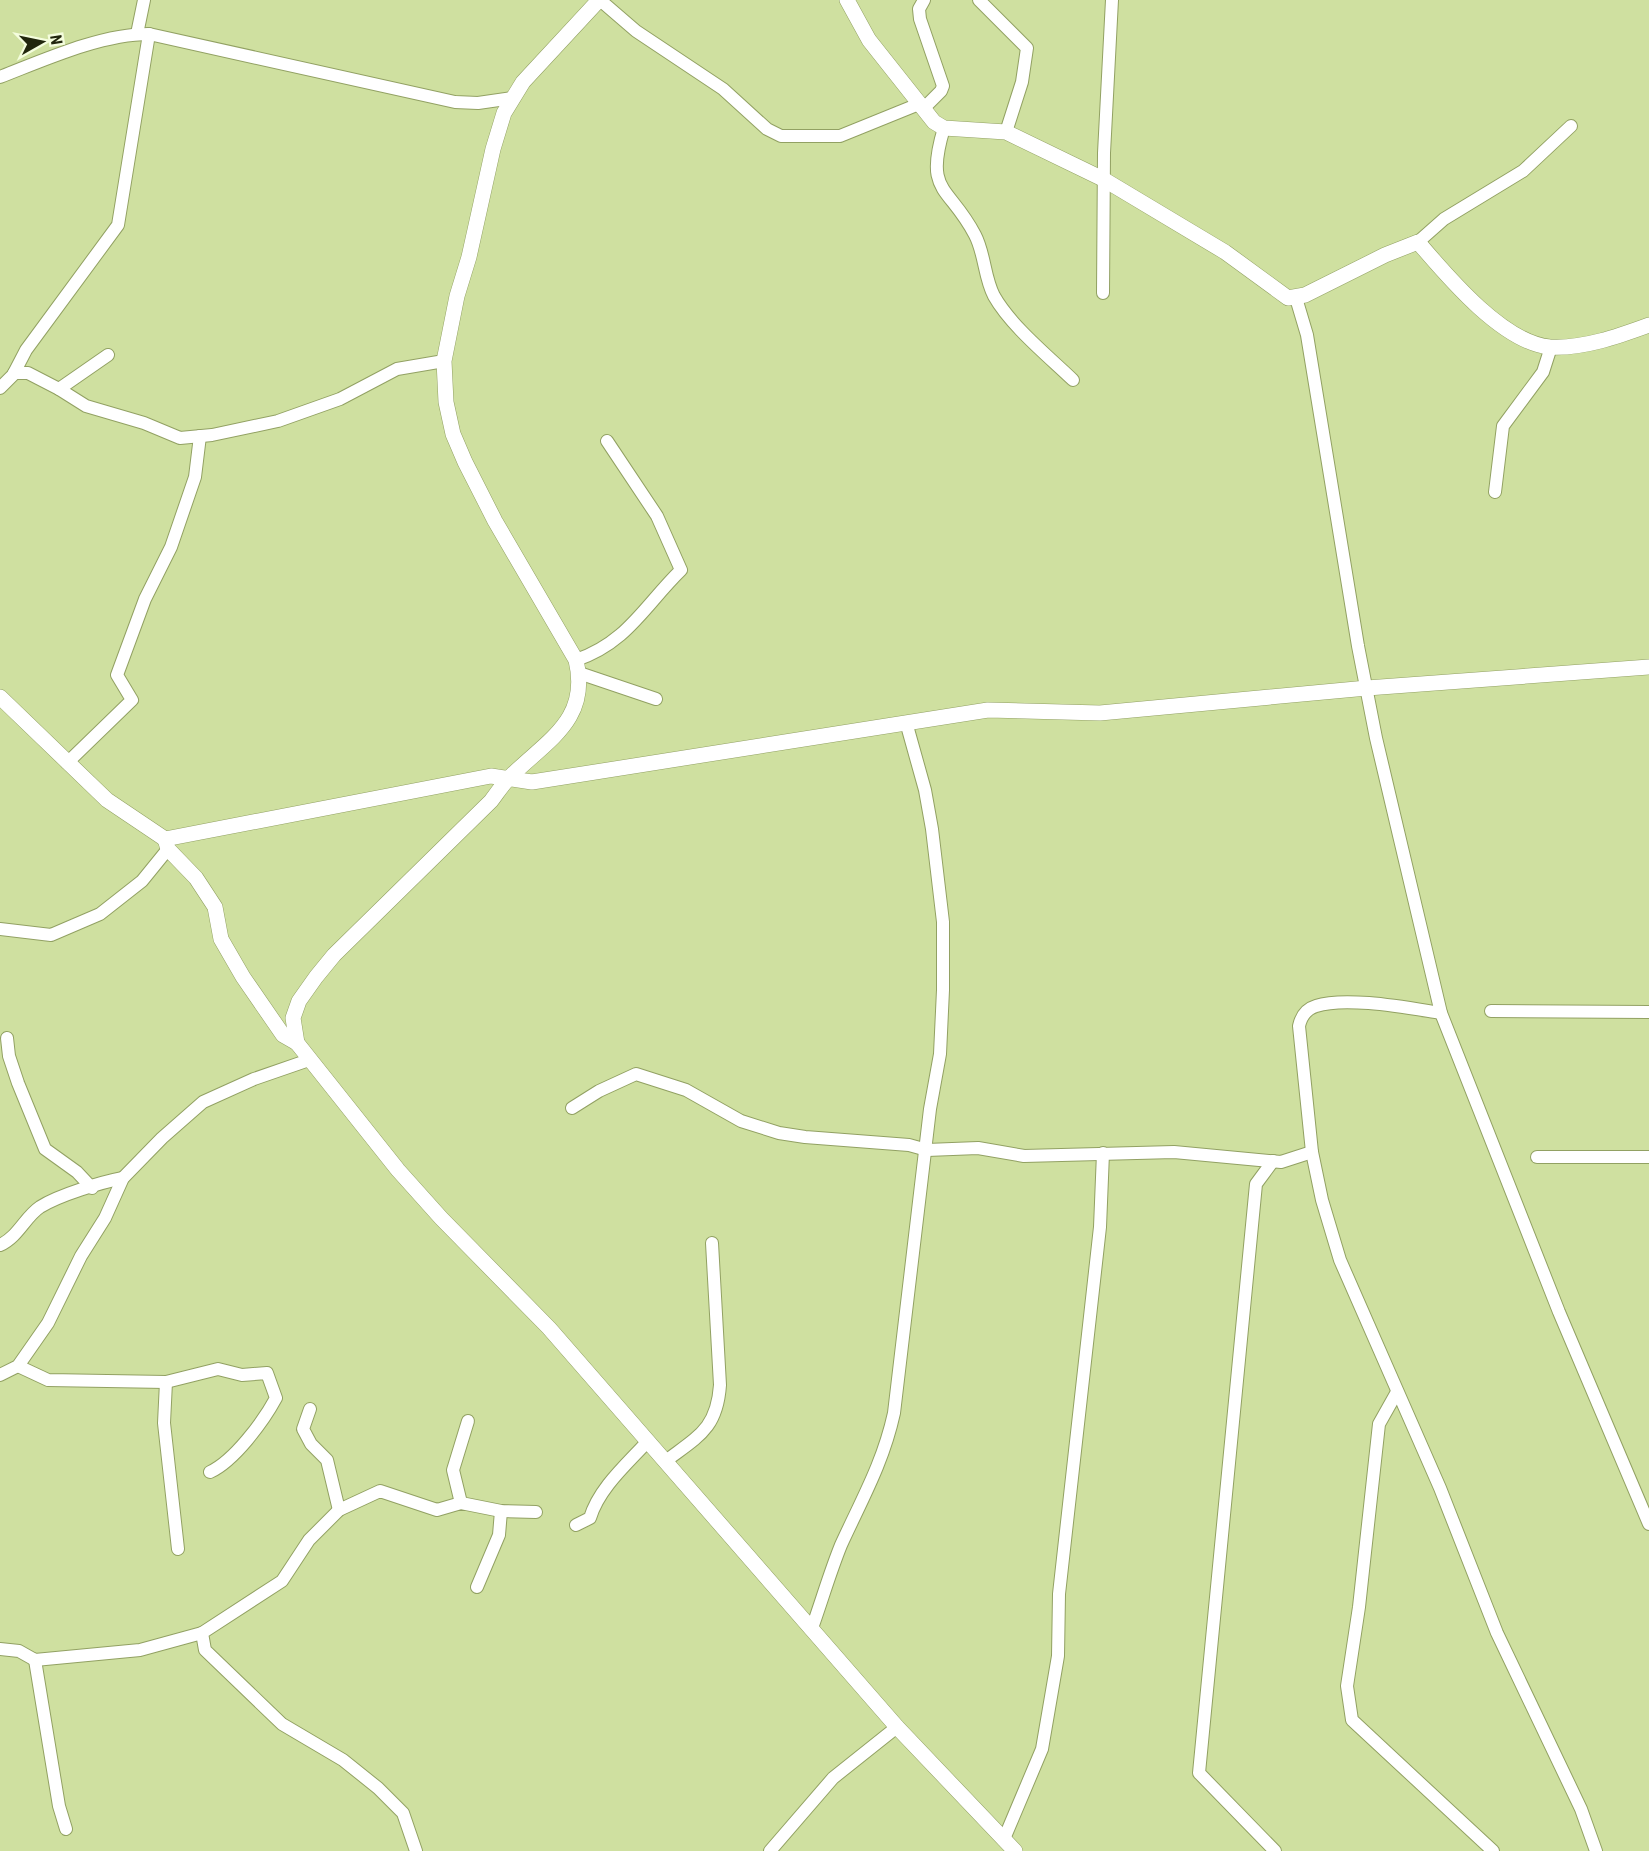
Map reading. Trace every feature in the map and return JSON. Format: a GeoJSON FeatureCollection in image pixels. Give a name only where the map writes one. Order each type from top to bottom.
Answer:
{"type":"FeatureCollection","features":[{"type":"Feature","properties":{"kind":"street"},"geometry":{"type":"LineString","coordinates":[[0,388],[14,373],[26,350],[118,225],[143,34],[144,0]]}},
{"type":"Feature","properties":{"kind":"street"},"geometry":{"type":"LineString","coordinates":[[297,1043],[293,1018],[299,1001],[322,970],[491,801],[509,777],[562,729],[574,711],[580,685],[578,666],[495,521],[465,462],[453,434],[446,402],[444,361],[493,148],[513,98],[523,82],[599,0],[636,31],[723,89],[767,129],[781,136],[840,136],[921,107],[942,91],[943,86],[920,20],[919,9],[924,0]]}},
{"type":"Feature","properties":{"kind":"street"},"geometry":{"type":"LineString","coordinates":[[847,0],[869,40],[934,122],[944,128],[1006,132],[1103,179],[1225,252],[1280,293],[1296,298],[1385,255],[1418,242],[1444,219],[1523,171],[1571,126]]}},
{"type":"Feature","properties":{"kind":"street"},"geometry":{"type":"LineString","coordinates":[[979,0],[1027,48],[1022,82],[1006,132]]}},
{"type":"Feature","properties":{"kind":"street"},"geometry":{"type":"LineString","coordinates":[[1103,293],[1103,179],[1112,0]]}},
{"type":"Feature","properties":{"kind":"street"},"geometry":{"type":"LineString","coordinates":[[0,77],[65,53],[143,34],[455,102],[478,103],[513,98]]}},
{"type":"Feature","properties":{"kind":"street"},"geometry":{"type":"LineString","coordinates":[[944,128],[936,154],[939,183],[976,236],[993,295],[1032,340],[1073,380]]}},
{"type":"Feature","properties":{"kind":"street"},"geometry":{"type":"LineString","coordinates":[[1418,242],[1481,308],[1519,337],[1533,344],[1551,347],[1584,345],[1649,325]]}},
{"type":"Feature","properties":{"kind":"street"},"geometry":{"type":"LineString","coordinates":[[1296,298],[1307,335],[1376,738],[1441,1013],[1559,1312],[1649,1524]]}},
{"type":"Feature","properties":{"kind":"street"},"geometry":{"type":"LineString","coordinates":[[1495,492],[1503,426],[1543,372],[1551,347]]}},
{"type":"Feature","properties":{"kind":"street"},"geometry":{"type":"LineString","coordinates":[[59,389],[108,355]]}},
{"type":"Feature","properties":{"kind":"street"},"geometry":{"type":"LineString","coordinates":[[14,373],[28,373],[86,406],[144,423],[180,438],[278,421],[340,399],[397,369],[444,361]]}},
{"type":"Feature","properties":{"kind":"street"},"geometry":{"type":"LineString","coordinates":[[67,763],[132,699],[117,675],[145,599],[171,547],[195,477],[200,436]]}},
{"type":"Feature","properties":{"kind":"street"},"geometry":{"type":"LineString","coordinates":[[578,666],[637,621],[681,570],[657,516],[607,441]]}},
{"type":"Feature","properties":{"kind":"street"},"geometry":{"type":"LineString","coordinates":[[578,666],[656,699]]}},
{"type":"Feature","properties":{"kind":"street"},"geometry":{"type":"LineString","coordinates":[[0,929],[51,935],[100,915],[142,882],[166,844],[491,776],[532,782],[988,710],[1100,713],[1367,688],[1649,667]]}},
{"type":"Feature","properties":{"kind":"street"},"geometry":{"type":"LineString","coordinates":[[0,697],[107,800],[166,844],[196,878],[215,907],[221,939],[283,1035],[297,1043],[412,1186],[549,1328],[667,1460],[757,1569],[812,1628],[897,1727],[1015,1851]]}},
{"type":"Feature","properties":{"kind":"street"},"geometry":{"type":"LineString","coordinates":[[812,1628],[840,1548],[875,1476],[887,1445],[894,1413],[919,1199],[927,1150],[930,1109],[940,1054],[943,922],[927,800],[906,722]]}},
{"type":"Feature","properties":{"kind":"street"},"geometry":{"type":"LineString","coordinates":[[477,779],[491,801]]}},
{"type":"Feature","properties":{"kind":"street"},"geometry":{"type":"LineString","coordinates":[[1441,1013],[1371,1004],[1334,1004],[1316,1005],[1301,1017],[1299,1026],[1312,1152],[1322,1200],[1340,1260],[1440,1488],[1497,1633],[1581,1809],[1596,1851]]}},
{"type":"Feature","properties":{"kind":"street"},"geometry":{"type":"LineString","coordinates":[[1491,1011],[1649,1012]]}},
{"type":"Feature","properties":{"kind":"street"},"geometry":{"type":"LineString","coordinates":[[7,1038],[4,1055],[45,1149],[76,1172],[92,1188]]}},
{"type":"Feature","properties":{"kind":"street"},"geometry":{"type":"LineString","coordinates":[[0,1375],[18,1366],[48,1323],[81,1256],[105,1218],[123,1178],[162,1138],[203,1102],[254,1079],[309,1060]]}},
{"type":"Feature","properties":{"kind":"street"},"geometry":{"type":"LineString","coordinates":[[572,1108],[599,1091],[636,1074],[686,1090],[741,1121],[779,1133],[909,1145],[927,1150],[978,1148],[1024,1156],[1174,1152],[1274,1161],[1291,1160],[1312,1152]]}},
{"type":"Feature","properties":{"kind":"street"},"geometry":{"type":"LineString","coordinates":[[1004,1839],[1042,1749],[1058,1656],[1059,1594],[1100,1227],[1103,1153]]}},
{"type":"Feature","properties":{"kind":"street"},"geometry":{"type":"LineString","coordinates":[[1537,1157],[1649,1157]]}},
{"type":"Feature","properties":{"kind":"street"},"geometry":{"type":"LineString","coordinates":[[1274,1161],[1256,1184],[1199,1773],[1275,1851]]}},
{"type":"Feature","properties":{"kind":"street"},"geometry":{"type":"LineString","coordinates":[[0,1245],[9,1240],[39,1208],[123,1178]]}},
{"type":"Feature","properties":{"kind":"street"},"geometry":{"type":"LineString","coordinates":[[667,1460],[697,1438],[711,1422],[719,1408],[720,1385],[712,1243]]}},
{"type":"Feature","properties":{"kind":"street"},"geometry":{"type":"LineString","coordinates":[[18,1366],[48,1380],[166,1382],[218,1369],[242,1375],[267,1373],[276,1398],[270,1410],[224,1466],[210,1473]]}},
{"type":"Feature","properties":{"kind":"street"},"geometry":{"type":"LineString","coordinates":[[166,1382],[164,1423],[178,1549]]}},
{"type":"Feature","properties":{"kind":"street"},"geometry":{"type":"LineString","coordinates":[[1398,1392],[1379,1424],[1359,1607],[1347,1686],[1352,1720],[1493,1851]]}},
{"type":"Feature","properties":{"kind":"street"},"geometry":{"type":"LineString","coordinates":[[310,1409],[303,1429],[311,1444],[327,1460],[339,1510]]}},
{"type":"Feature","properties":{"kind":"street"},"geometry":{"type":"LineString","coordinates":[[461,1503],[453,1470],[468,1421]]}},
{"type":"Feature","properties":{"kind":"street"},"geometry":{"type":"LineString","coordinates":[[576,1525],[590,1518],[594,1506],[611,1482],[648,1441]]}},
{"type":"Feature","properties":{"kind":"street"},"geometry":{"type":"LineString","coordinates":[[0,1649],[19,1651],[35,1660],[140,1650],[202,1633],[282,1581],[309,1540],[339,1510],[380,1491],[437,1510],[461,1503],[501,1511],[536,1512]]}},
{"type":"Feature","properties":{"kind":"street"},"geometry":{"type":"LineString","coordinates":[[477,1587],[499,1535],[501,1511]]}},
{"type":"Feature","properties":{"kind":"street"},"geometry":{"type":"LineString","coordinates":[[202,1633],[205,1650],[282,1724],[343,1760],[403,1813],[416,1851]]}},
{"type":"Feature","properties":{"kind":"street"},"geometry":{"type":"LineString","coordinates":[[35,1660],[59,1806],[66,1829]]}},
{"type":"Feature","properties":{"kind":"street"},"geometry":{"type":"LineString","coordinates":[[770,1851],[833,1778],[897,1727]]}}]}
